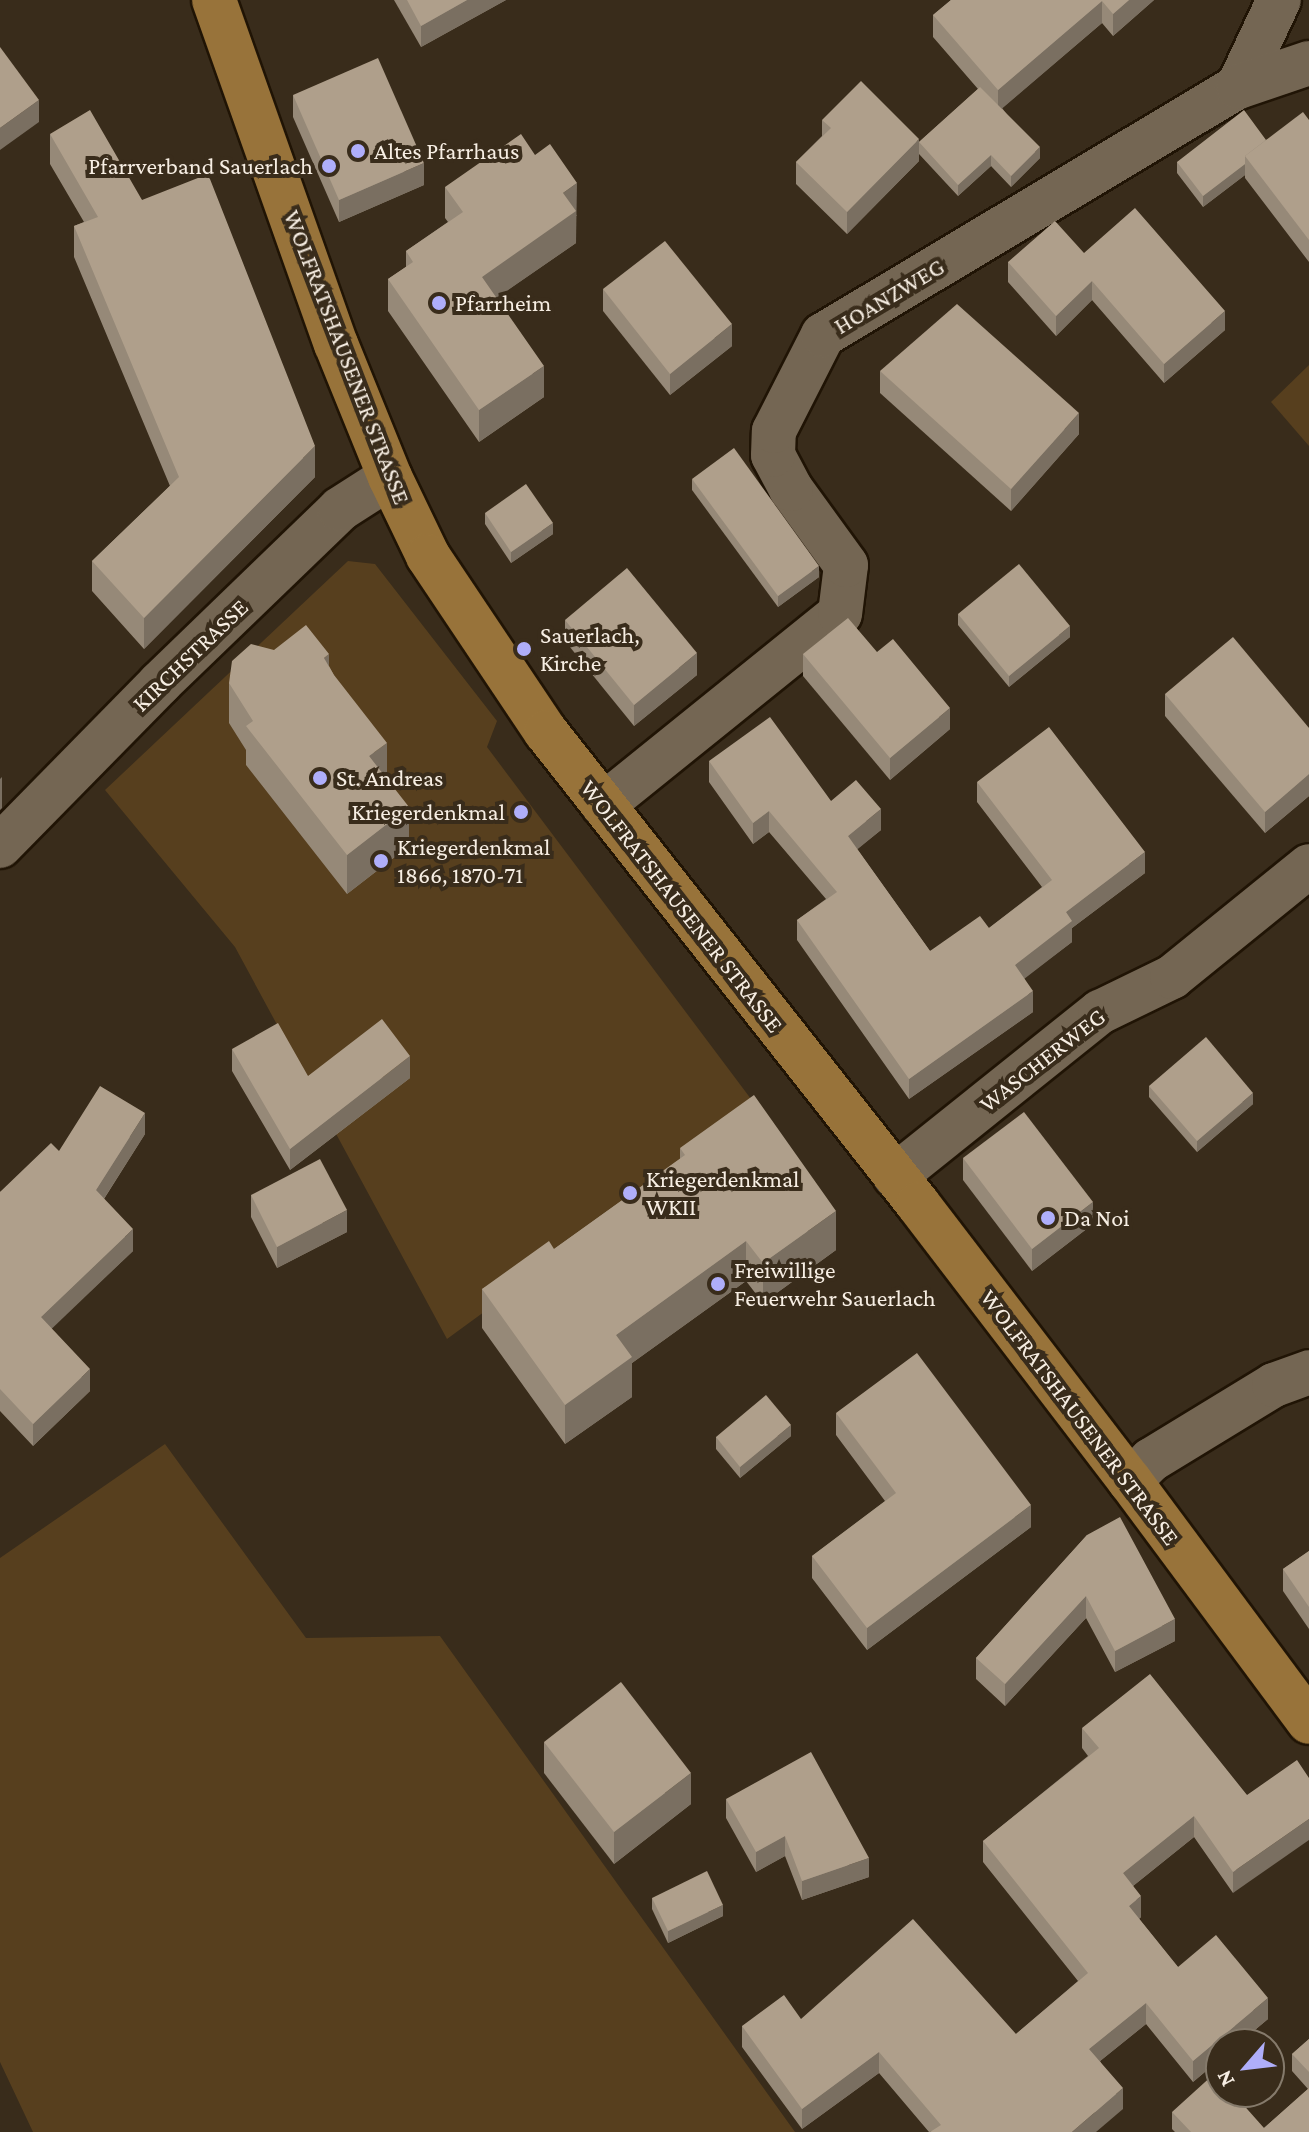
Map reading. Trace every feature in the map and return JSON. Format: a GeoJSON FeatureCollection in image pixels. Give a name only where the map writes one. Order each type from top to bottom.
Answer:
{"type":"FeatureCollection","features":[{"type":"Feature","properties":{"kind":"main road","name":"WOLFRATSHAUSENER STRASSE"},"geometry":{"type":"LineString","coordinates":[[214,0],[336,344],[390,477],[428,556],[498,664],[603,805],[1130,1481],[1309,1722]]}},
{"type":"Feature","properties":{"kind":"street"},"geometry":{"type":"LineString","coordinates":[[1238,87],[1279,0]]}},
{"type":"Feature","properties":{"kind":"street","name":"HOANZWEG"},"geometry":{"type":"LineString","coordinates":[[603,805],[840,614],[846,565],[791,489],[773,455],[774,431],[823,335],[1238,87],[1309,63]]}},
{"type":"Feature","properties":{"kind":"street","name":"KIRCHSTRASSE"},"geometry":{"type":"LineString","coordinates":[[0,846],[160,683],[340,509],[390,477]]}},
{"type":"Feature","properties":{"kind":"street","name":"WASCHERWEG"},"geometry":{"type":"LineString","coordinates":[[895,1176],[1100,1012],[1172,977],[1309,866]]}},
{"type":"Feature","properties":{"kind":"street"},"geometry":{"type":"LineString","coordinates":[[1130,1481],[1151,1460],[1274,1385],[1309,1372]]}},
{"type":"Feature","properties":{"kind":"shaded area"},"geometry":{"type":"Polygon","coordinates":[[[1309,365],[1309,446],[1271,402],[1309,365]]]}},
{"type":"Feature","properties":{"kind":"shaded area"},"geometry":{"type":"Polygon","coordinates":[[[348,561],[375,564],[497,721],[487,747],[760,1111],[447,1339],[235,947],[105,790],[348,561]]]}},
{"type":"Feature","properties":{"kind":"shaded area"},"geometry":{"type":"Polygon","coordinates":[[[165,1444],[306,1638],[440,1636],[795,2132],[33,2132],[0,2062],[0,1558],[165,1444]]]}},
{"type":"Feature","properties":{"kind":"building"},"geometry":{"type":"Polygon","coordinates":[[[407,0],[467,0],[421,26],[407,0]]]}},
{"type":"Feature","properties":{"kind":"building"},"geometry":{"type":"Polygon","coordinates":[[[951,0],[1129,0],[1113,14],[1102,1],[998,90],[933,15],[951,0]]]}},
{"type":"Feature","properties":{"kind":"building"},"geometry":{"type":"Polygon","coordinates":[[[0,47],[39,100],[0,128],[0,47]]]}},
{"type":"Feature","properties":{"kind":"building","name":"Altes Pfarrhaus"},"geometry":{"type":"Polygon","coordinates":[[[378,58],[424,163],[339,200],[293,95],[378,58]]]}},
{"type":"Feature","properties":{"kind":"building"},"geometry":{"type":"Polygon","coordinates":[[[861,81],[919,139],[847,212],[796,162],[831,128],[822,120],[861,81]]]}},
{"type":"Feature","properties":{"kind":"building"},"geometry":{"type":"Polygon","coordinates":[[[980,87],[1040,147],[1011,176],[991,155],[958,185],[919,142],[980,87]]]}},
{"type":"Feature","properties":{"kind":"building"},"geometry":{"type":"Polygon","coordinates":[[[90,110],[142,200],[208,174],[315,446],[144,618],[92,561],[179,477],[74,226],[98,217],[50,134],[90,110]]]}},
{"type":"Feature","properties":{"kind":"building"},"geometry":{"type":"Polygon","coordinates":[[[1244,110],[1266,140],[1245,156],[1245,164],[1203,196],[1177,162],[1244,110]]]}},
{"type":"Feature","properties":{"kind":"building"},"geometry":{"type":"Polygon","coordinates":[[[1303,112],[1309,120],[1309,240],[1245,156],[1303,112]]]}},
{"type":"Feature","properties":{"kind":"building","name":"Pfarrheim"},"geometry":{"type":"Polygon","coordinates":[[[521,134],[535,155],[550,144],[577,183],[563,193],[576,211],[482,277],[544,366],[479,410],[388,279],[413,262],[406,251],[463,212],[445,187],[521,134]]]}},
{"type":"Feature","properties":{"kind":"building"},"geometry":{"type":"Polygon","coordinates":[[[1135,208],[1225,311],[1164,364],[1092,281],[1056,316],[1008,262],[1055,221],[1084,253],[1135,208]]]}},
{"type":"Feature","properties":{"kind":"building"},"geometry":{"type":"Polygon","coordinates":[[[665,241],[732,324],[670,374],[603,289],[665,241]]]}},
{"type":"Feature","properties":{"kind":"building"},"geometry":{"type":"Polygon","coordinates":[[[957,304],[1079,413],[1011,489],[880,371],[957,304]]]}},
{"type":"Feature","properties":{"kind":"building"},"geometry":{"type":"Polygon","coordinates":[[[734,448],[819,566],[778,596],[692,479],[734,448]]]}},
{"type":"Feature","properties":{"kind":"building"},"geometry":{"type":"Polygon","coordinates":[[[526,484],[553,523],[511,552],[485,513],[526,484]]]}},
{"type":"Feature","properties":{"kind":"building"},"geometry":{"type":"Polygon","coordinates":[[[1019,564],[1070,626],[1009,676],[958,614],[1019,564]]]}},
{"type":"Feature","properties":{"kind":"building"},"geometry":{"type":"Polygon","coordinates":[[[627,568],[697,653],[634,705],[565,620],[627,568]]]}},
{"type":"Feature","properties":{"kind":"building"},"geometry":{"type":"Polygon","coordinates":[[[848,618],[877,652],[893,639],[950,708],[890,758],[803,654],[848,618]]]}},
{"type":"Feature","properties":{"kind":"building","name":"St. Andreas"},"geometry":{"type":"Polygon","coordinates":[[[306,625],[329,654],[324,658],[334,675],[387,743],[369,756],[409,807],[347,855],[246,726],[253,721],[229,683],[232,661],[251,644],[274,650],[306,625]]]}},
{"type":"Feature","properties":{"kind":"building"},"geometry":{"type":"Polygon","coordinates":[[[1233,637],[1309,728],[1309,774],[1265,812],[1165,694],[1233,637]]]}},
{"type":"Feature","properties":{"kind":"building"},"geometry":{"type":"Polygon","coordinates":[[[770,717],[831,801],[856,780],[881,809],[848,836],[930,951],[980,916],[989,928],[1052,880],[977,782],[1049,727],[1145,852],[1066,912],[1072,921],[1015,965],[1033,991],[909,1079],[797,920],[837,892],[769,811],[753,823],[709,761],[770,717]]]}},
{"type":"Feature","properties":{"kind":"building"},"geometry":{"type":"Polygon","coordinates":[[[382,1019],[410,1056],[290,1149],[232,1049],[278,1023],[308,1076],[382,1019]]]}},
{"type":"Feature","properties":{"kind":"building"},"geometry":{"type":"Polygon","coordinates":[[[1206,1037],[1253,1093],[1197,1141],[1149,1086],[1206,1037]]]}},
{"type":"Feature","properties":{"kind":"building"},"geometry":{"type":"Polygon","coordinates":[[[100,1086],[145,1113],[96,1190],[133,1229],[41,1317],[90,1369],[33,1424],[0,1389],[0,1192],[51,1143],[59,1151],[100,1086]]]}},
{"type":"Feature","properties":{"kind":"building"},"geometry":{"type":"Polygon","coordinates":[[[754,1095],[836,1211],[763,1263],[746,1241],[616,1335],[632,1357],[565,1405],[482,1289],[549,1241],[554,1249],[685,1155],[680,1148],[754,1095]]]}},
{"type":"Feature","properties":{"kind":"building"},"geometry":{"type":"Polygon","coordinates":[[[1024,1112],[1093,1202],[1032,1249],[963,1158],[1024,1112]]]}},
{"type":"Feature","properties":{"kind":"building"},"geometry":{"type":"Polygon","coordinates":[[[320,1159],[347,1210],[277,1247],[251,1195],[320,1159]]]}},
{"type":"Feature","properties":{"kind":"building"},"geometry":{"type":"Polygon","coordinates":[[[917,1353],[1031,1505],[867,1628],[812,1556],[896,1493],[836,1413],[917,1353]]]}},
{"type":"Feature","properties":{"kind":"building"},"geometry":{"type":"Polygon","coordinates":[[[766,1395],[791,1425],[740,1467],[716,1437],[766,1395]]]}},
{"type":"Feature","properties":{"kind":"building"},"geometry":{"type":"Polygon","coordinates":[[[1120,1517],[1175,1619],[1115,1651],[1086,1596],[1005,1684],[976,1658],[1087,1535],[1120,1517]]]}},
{"type":"Feature","properties":{"kind":"building"},"geometry":{"type":"Polygon","coordinates":[[[1309,1551],[1309,1607],[1283,1569],[1309,1551]]]}},
{"type":"Feature","properties":{"kind":"building"},"geometry":{"type":"Polygon","coordinates":[[[1150,1674],[1247,1795],[1297,1760],[1309,1778],[1309,1819],[1233,1872],[1194,1816],[1123,1873],[1141,1896],[1129,1906],[1178,1967],[1216,1935],[1268,1998],[1232,2028],[1205,2028],[1205,2051],[1193,2061],[1146,2003],[1089,2049],[1123,2088],[1072,2132],[930,2132],[941,2125],[879,2052],[802,2109],[742,2026],[784,1995],[801,2019],[913,1919],[1016,2034],[1088,1973],[983,1841],[1099,1748],[1082,1728],[1150,1674]]]}},
{"type":"Feature","properties":{"kind":"building"},"geometry":{"type":"Polygon","coordinates":[[[621,1682],[691,1773],[614,1832],[544,1742],[621,1682]]]}},
{"type":"Feature","properties":{"kind":"building"},"geometry":{"type":"Polygon","coordinates":[[[811,1752],[869,1858],[802,1881],[785,1836],[756,1852],[726,1799],[811,1752]]]}},
{"type":"Feature","properties":{"kind":"building"},"geometry":{"type":"Polygon","coordinates":[[[707,1871],[723,1905],[668,1931],[652,1898],[707,1871]]]}},
{"type":"Feature","properties":{"kind":"building"},"geometry":{"type":"Polygon","coordinates":[[[1309,2039],[1309,2072],[1292,2054],[1309,2039]]]}},
{"type":"Feature","properties":{"kind":"building"},"geometry":{"type":"Polygon","coordinates":[[[1205,2082],[1205,2108],[1246,2108],[1264,2128],[1309,2088],[1309,2132],[1191,2132],[1172,2112],[1205,2082]]]}},
{"type":"Feature","properties":{"kind":"place","name":"Altes Pfarrhaus"},"geometry":{"type":"Point","coordinates":[358,151]}},
{"type":"Feature","properties":{"kind":"place","name":"Pfarrverband Sauerlach"},"geometry":{"type":"Point","coordinates":[329,166]}},
{"type":"Feature","properties":{"kind":"place","name":"Pfarrheim"},"geometry":{"type":"Point","coordinates":[439,303]}},
{"type":"Feature","properties":{"kind":"place","name":"Sauerlach, Kirche"},"geometry":{"type":"Point","coordinates":[524,649]}},
{"type":"Feature","properties":{"kind":"place","name":"St. Andreas"},"geometry":{"type":"Point","coordinates":[320,778]}},
{"type":"Feature","properties":{"kind":"place","name":"Kriegerdenkmal"},"geometry":{"type":"Point","coordinates":[521,812]}},
{"type":"Feature","properties":{"kind":"place","name":"Kriegerdenkmal 1866, 1870-71"},"geometry":{"type":"Point","coordinates":[381,861]}},
{"type":"Feature","properties":{"kind":"place","name":"Kriegerdenkmal WKII"},"geometry":{"type":"Point","coordinates":[630,1193]}},
{"type":"Feature","properties":{"kind":"place","name":"Da Noi"},"geometry":{"type":"Point","coordinates":[1048,1218]}},
{"type":"Feature","properties":{"kind":"place","name":"Freiwillige Feuerwehr Sauerlach"},"geometry":{"type":"Point","coordinates":[718,1284]}}]}
